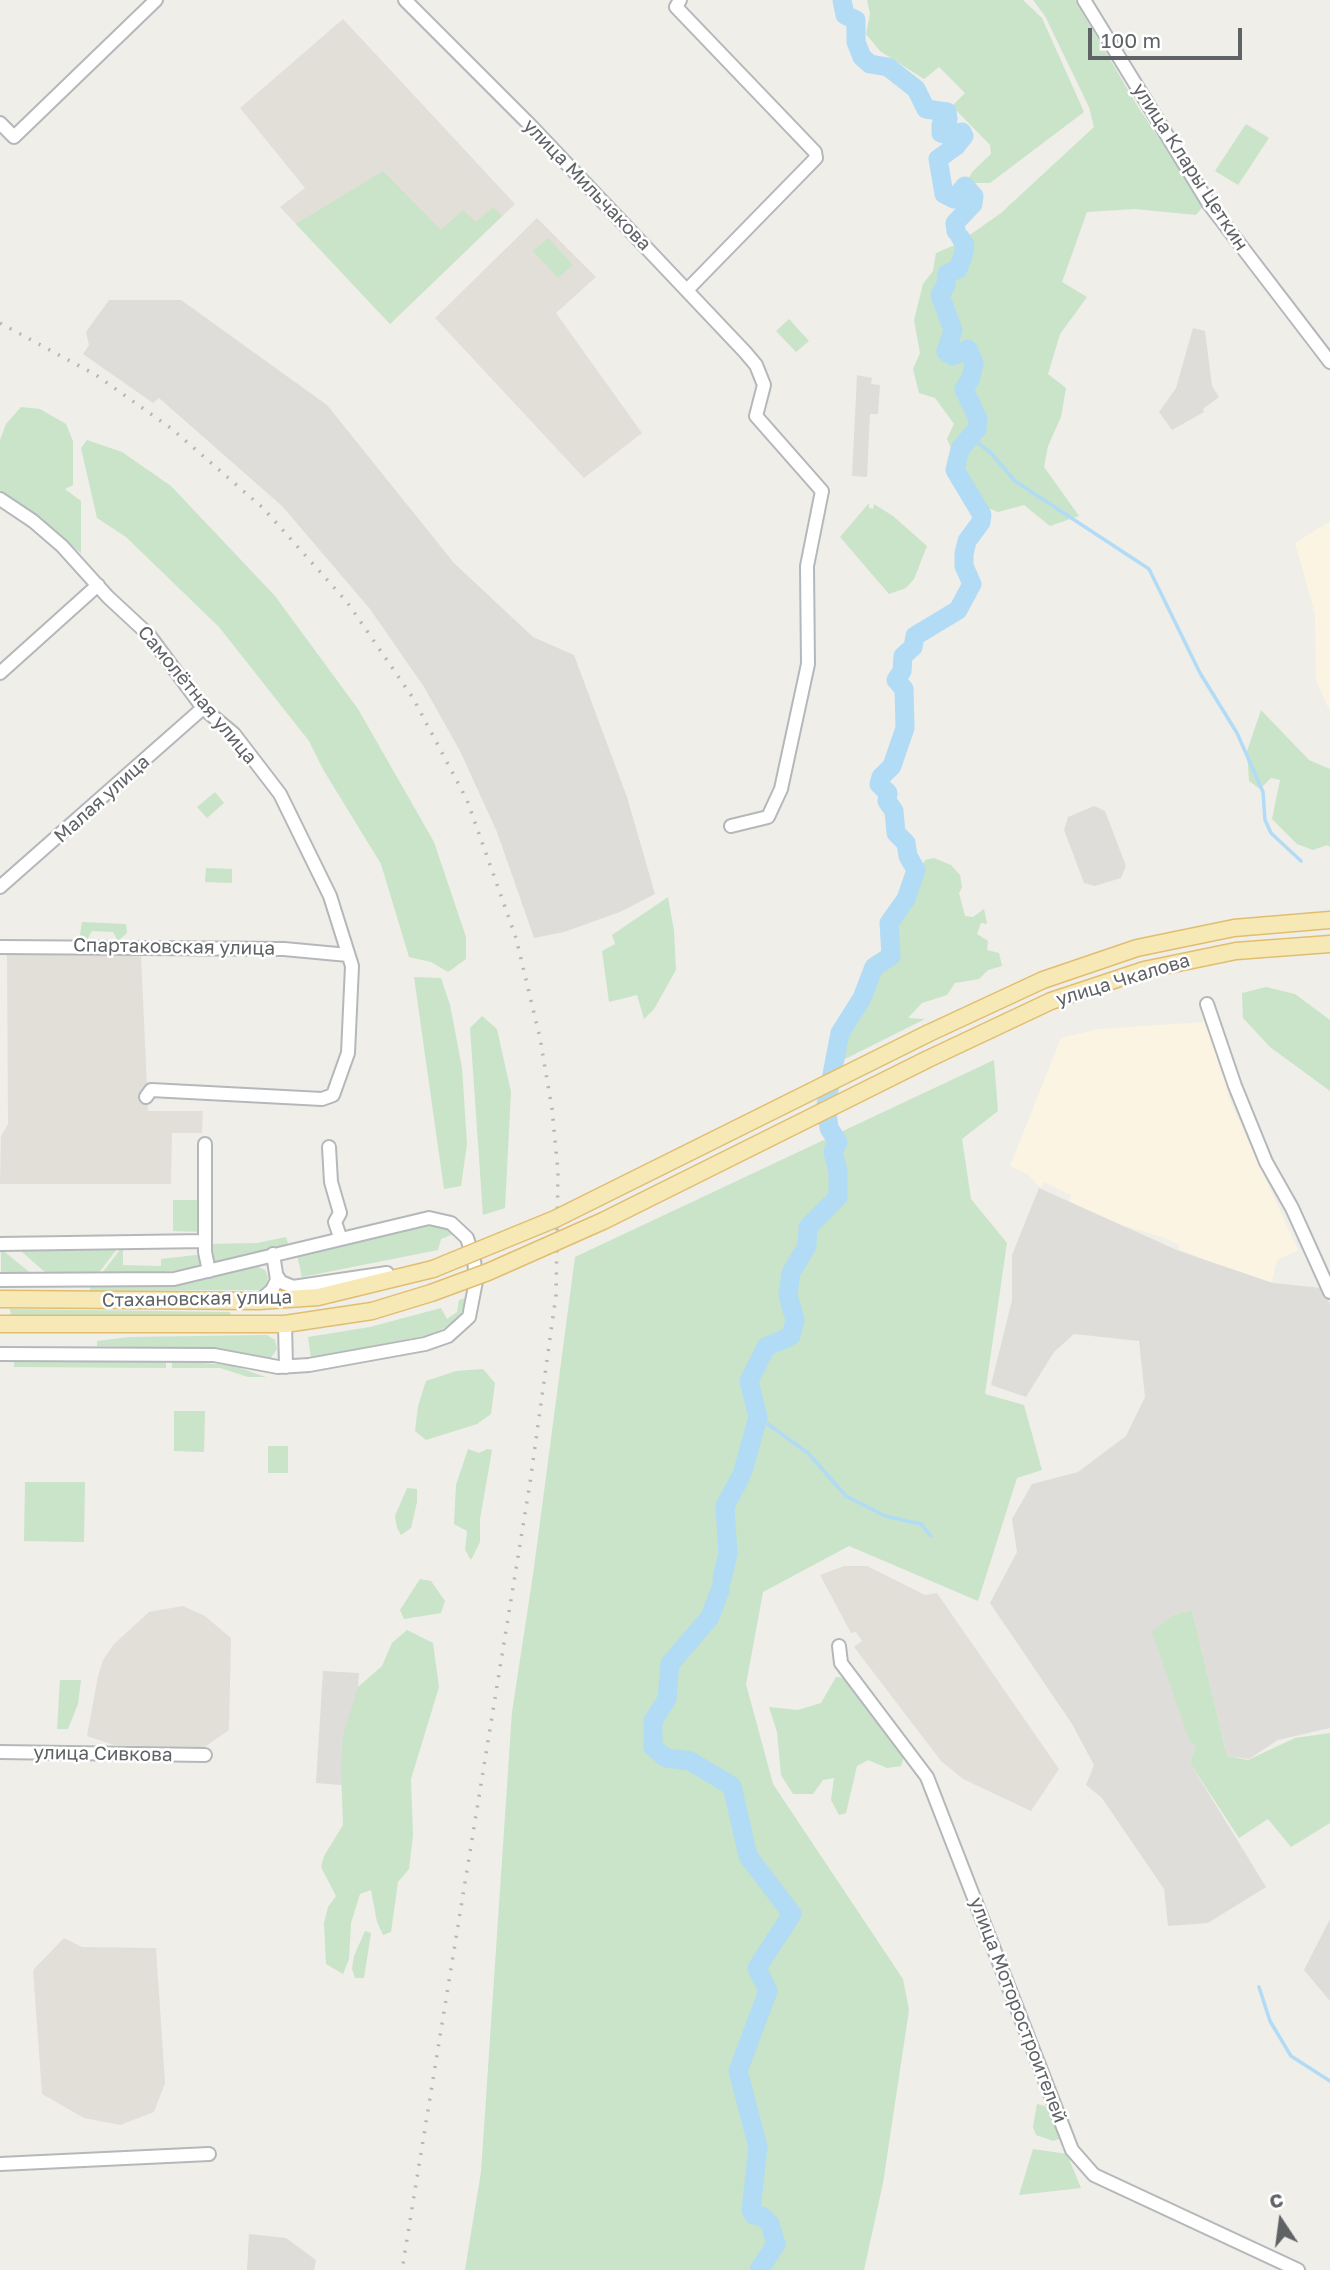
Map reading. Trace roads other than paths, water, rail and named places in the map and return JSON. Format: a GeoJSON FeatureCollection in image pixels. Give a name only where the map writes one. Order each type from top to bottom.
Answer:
{"type":"FeatureCollection","features":[{"type":"Feature","properties":{"kind":"main road","name":"улица Чкалова"},"geometry":{"type":"LineString","coordinates":[[433,1269],[555,1219],[1033,984],[1137,948],[1234,928],[1330,920]]}},
{"type":"Feature","properties":{"kind":"main road","name":"улица Чкалова"},"geometry":{"type":"LineString","coordinates":[[431,1293],[488,1272],[603,1221],[928,1059],[1051,1001],[1143,970],[1236,951],[1330,944]]}},
{"type":"Feature","properties":{"kind":"main road","name":"Стахановская улица"},"geometry":{"type":"LineString","coordinates":[[0,1299],[260,1301],[318,1297],[433,1269]]}},
{"type":"Feature","properties":{"kind":"main road","name":"Стахановская улица"},"geometry":{"type":"LineString","coordinates":[[0,1324],[285,1324],[372,1311],[431,1293]]}},
{"type":"Feature","properties":{"kind":"street"},"geometry":{"type":"LineString","coordinates":[[0,123],[14,137],[156,0]]}},
{"type":"Feature","properties":{"kind":"street","name":"улица Мильчакова"},"geometry":{"type":"LineString","coordinates":[[405,0],[688,289],[746,352],[762,376],[764,394],[756,416],[820,486],[823,497],[807,566],[808,664],[781,789],[768,817],[731,825]]}},
{"type":"Feature","properties":{"kind":"street"},"geometry":{"type":"LineString","coordinates":[[680,0],[676,8],[815,152],[816,159],[688,289]]}},
{"type":"Feature","properties":{"kind":"street","name":"улица Клары Цеткин"},"geometry":{"type":"LineString","coordinates":[[1084,0],[1209,204],[1330,362]]}},
{"type":"Feature","properties":{"kind":"street","name":"Самолётная улица"},"geometry":{"type":"LineString","coordinates":[[0,499],[43,529],[149,635],[203,708],[234,734],[292,813],[330,896],[352,966],[353,993],[348,1053],[333,1095],[322,1099],[151,1090],[146,1097]]}},
{"type":"Feature","properties":{"kind":"street"},"geometry":{"type":"LineString","coordinates":[[0,673],[98,585]]}},
{"type":"Feature","properties":{"kind":"street","name":"Малая улица"},"geometry":{"type":"LineString","coordinates":[[0,887],[203,708]]}},
{"type":"Feature","properties":{"kind":"street","name":"Спартаковская улица"},"geometry":{"type":"LineString","coordinates":[[0,947],[273,949],[348,955]]}},
{"type":"Feature","properties":{"kind":"street"},"geometry":{"type":"LineString","coordinates":[[1207,1004],[1235,1086],[1266,1162],[1292,1208],[1330,1292]]}},
{"type":"Feature","properties":{"kind":"street"},"geometry":{"type":"LineString","coordinates":[[205,1144],[205,1241],[209,1271]]}},
{"type":"Feature","properties":{"kind":"street"},"geometry":{"type":"LineString","coordinates":[[329,1147],[331,1182],[340,1213],[335,1222],[340,1237]]}},
{"type":"Feature","properties":{"kind":"street"},"geometry":{"type":"LineString","coordinates":[[0,1280],[174,1279],[340,1237],[420,1219],[437,1218],[451,1223],[467,1238],[474,1260],[475,1289],[471,1312],[455,1332],[436,1341],[286,1367],[214,1355],[0,1354]]}},
{"type":"Feature","properties":{"kind":"street"},"geometry":{"type":"LineString","coordinates":[[0,1244],[205,1241]]}},
{"type":"Feature","properties":{"kind":"street"},"geometry":{"type":"LineString","coordinates":[[260,1301],[275,1287],[277,1276],[272,1254]]}},
{"type":"Feature","properties":{"kind":"street"},"geometry":{"type":"LineString","coordinates":[[277,1276],[284,1284],[293,1287],[433,1269]]}},
{"type":"Feature","properties":{"kind":"street"},"geometry":{"type":"LineString","coordinates":[[285,1324],[286,1367]]}},
{"type":"Feature","properties":{"kind":"street","name":"улица Моторостроителей"},"geometry":{"type":"LineString","coordinates":[[839,1646],[841,1663],[927,1777],[1072,2150],[1094,2175],[1298,2270]]}},
{"type":"Feature","properties":{"kind":"street","name":"улица Сивкова"},"geometry":{"type":"LineString","coordinates":[[0,1752],[205,1755]]}},
{"type":"Feature","properties":{"kind":"street"},"geometry":{"type":"LineString","coordinates":[[0,2164],[209,2154]]}},
{"type":"Feature","properties":{"kind":"waterway"},"geometry":{"type":"LineString","coordinates":[[842,0],[845,15],[856,20],[856,42],[862,57],[870,64],[888,67],[916,89],[926,109],[947,112],[948,119],[941,125],[941,133],[948,135],[962,132],[964,136],[956,146],[938,159],[944,194],[954,199],[965,186],[974,196],[973,204],[955,223],[956,231]]}},
{"type":"Feature","properties":{"kind":"waterway"},"geometry":{"type":"LineString","coordinates":[[743,1471],[758,1417],[749,1381],[766,1347],[791,1336],[795,1320],[788,1295],[791,1273],[807,1246],[808,1227],[838,1197],[838,1171],[833,1152],[838,1142],[829,1128],[826,1105],[840,1033],[862,998],[874,967],[891,956],[889,923],[906,899],[916,870],[908,856],[906,843],[896,833],[894,811],[887,801],[888,793],[879,784],[881,777],[892,766],[905,728],[904,689],[896,680],[902,671],[903,656],[913,647],[915,636],[958,610],[972,584],[964,566],[964,554],[967,541],[981,522],[982,515],[955,470],[960,449],[977,429],[978,419],[964,389],[971,378],[974,363],[968,349],[953,356],[946,352],[953,330],[940,295],[946,285],[947,274],[958,269],[963,256],[965,245],[960,237]]}},
{"type":"Feature","properties":{"kind":"waterway"},"geometry":{"type":"LineString","coordinates":[[971,438],[990,452],[1015,481],[1149,569],[1200,673],[1237,733],[1263,792],[1265,820],[1271,833],[1301,861]]}},
{"type":"Feature","properties":{"kind":"waterway"},"geometry":{"type":"LineString","coordinates":[[758,1417],[808,1453],[846,1496],[885,1516],[921,1524],[931,1536]]}},
{"type":"Feature","properties":{"kind":"waterway"},"geometry":{"type":"LineString","coordinates":[[722,1579],[728,1553],[725,1506],[740,1478]]}},
{"type":"Feature","properties":{"kind":"waterway"},"geometry":{"type":"LineString","coordinates":[[720,1590],[710,1617],[670,1664],[667,1699],[653,1721],[653,1747],[666,1758],[690,1761],[732,1786],[748,1856],[792,1914],[757,1968],[768,1991],[738,2071],[758,2147],[751,2210],[754,2215],[762,2216],[770,2224],[776,2244],[759,2270]]}},
{"type":"Feature","properties":{"kind":"waterway"},"geometry":{"type":"LineString","coordinates":[[1259,1987],[1270,2021],[1291,2056],[1330,2081]]}},
{"type":"Feature","properties":{"kind":"railway"},"geometry":{"type":"LineString","coordinates":[[0,323],[96,375],[172,429],[263,508],[347,602],[413,698],[467,800],[516,938],[540,1038],[552,1109],[558,1171],[556,1295],[530,1483],[402,2270]]}}]}
